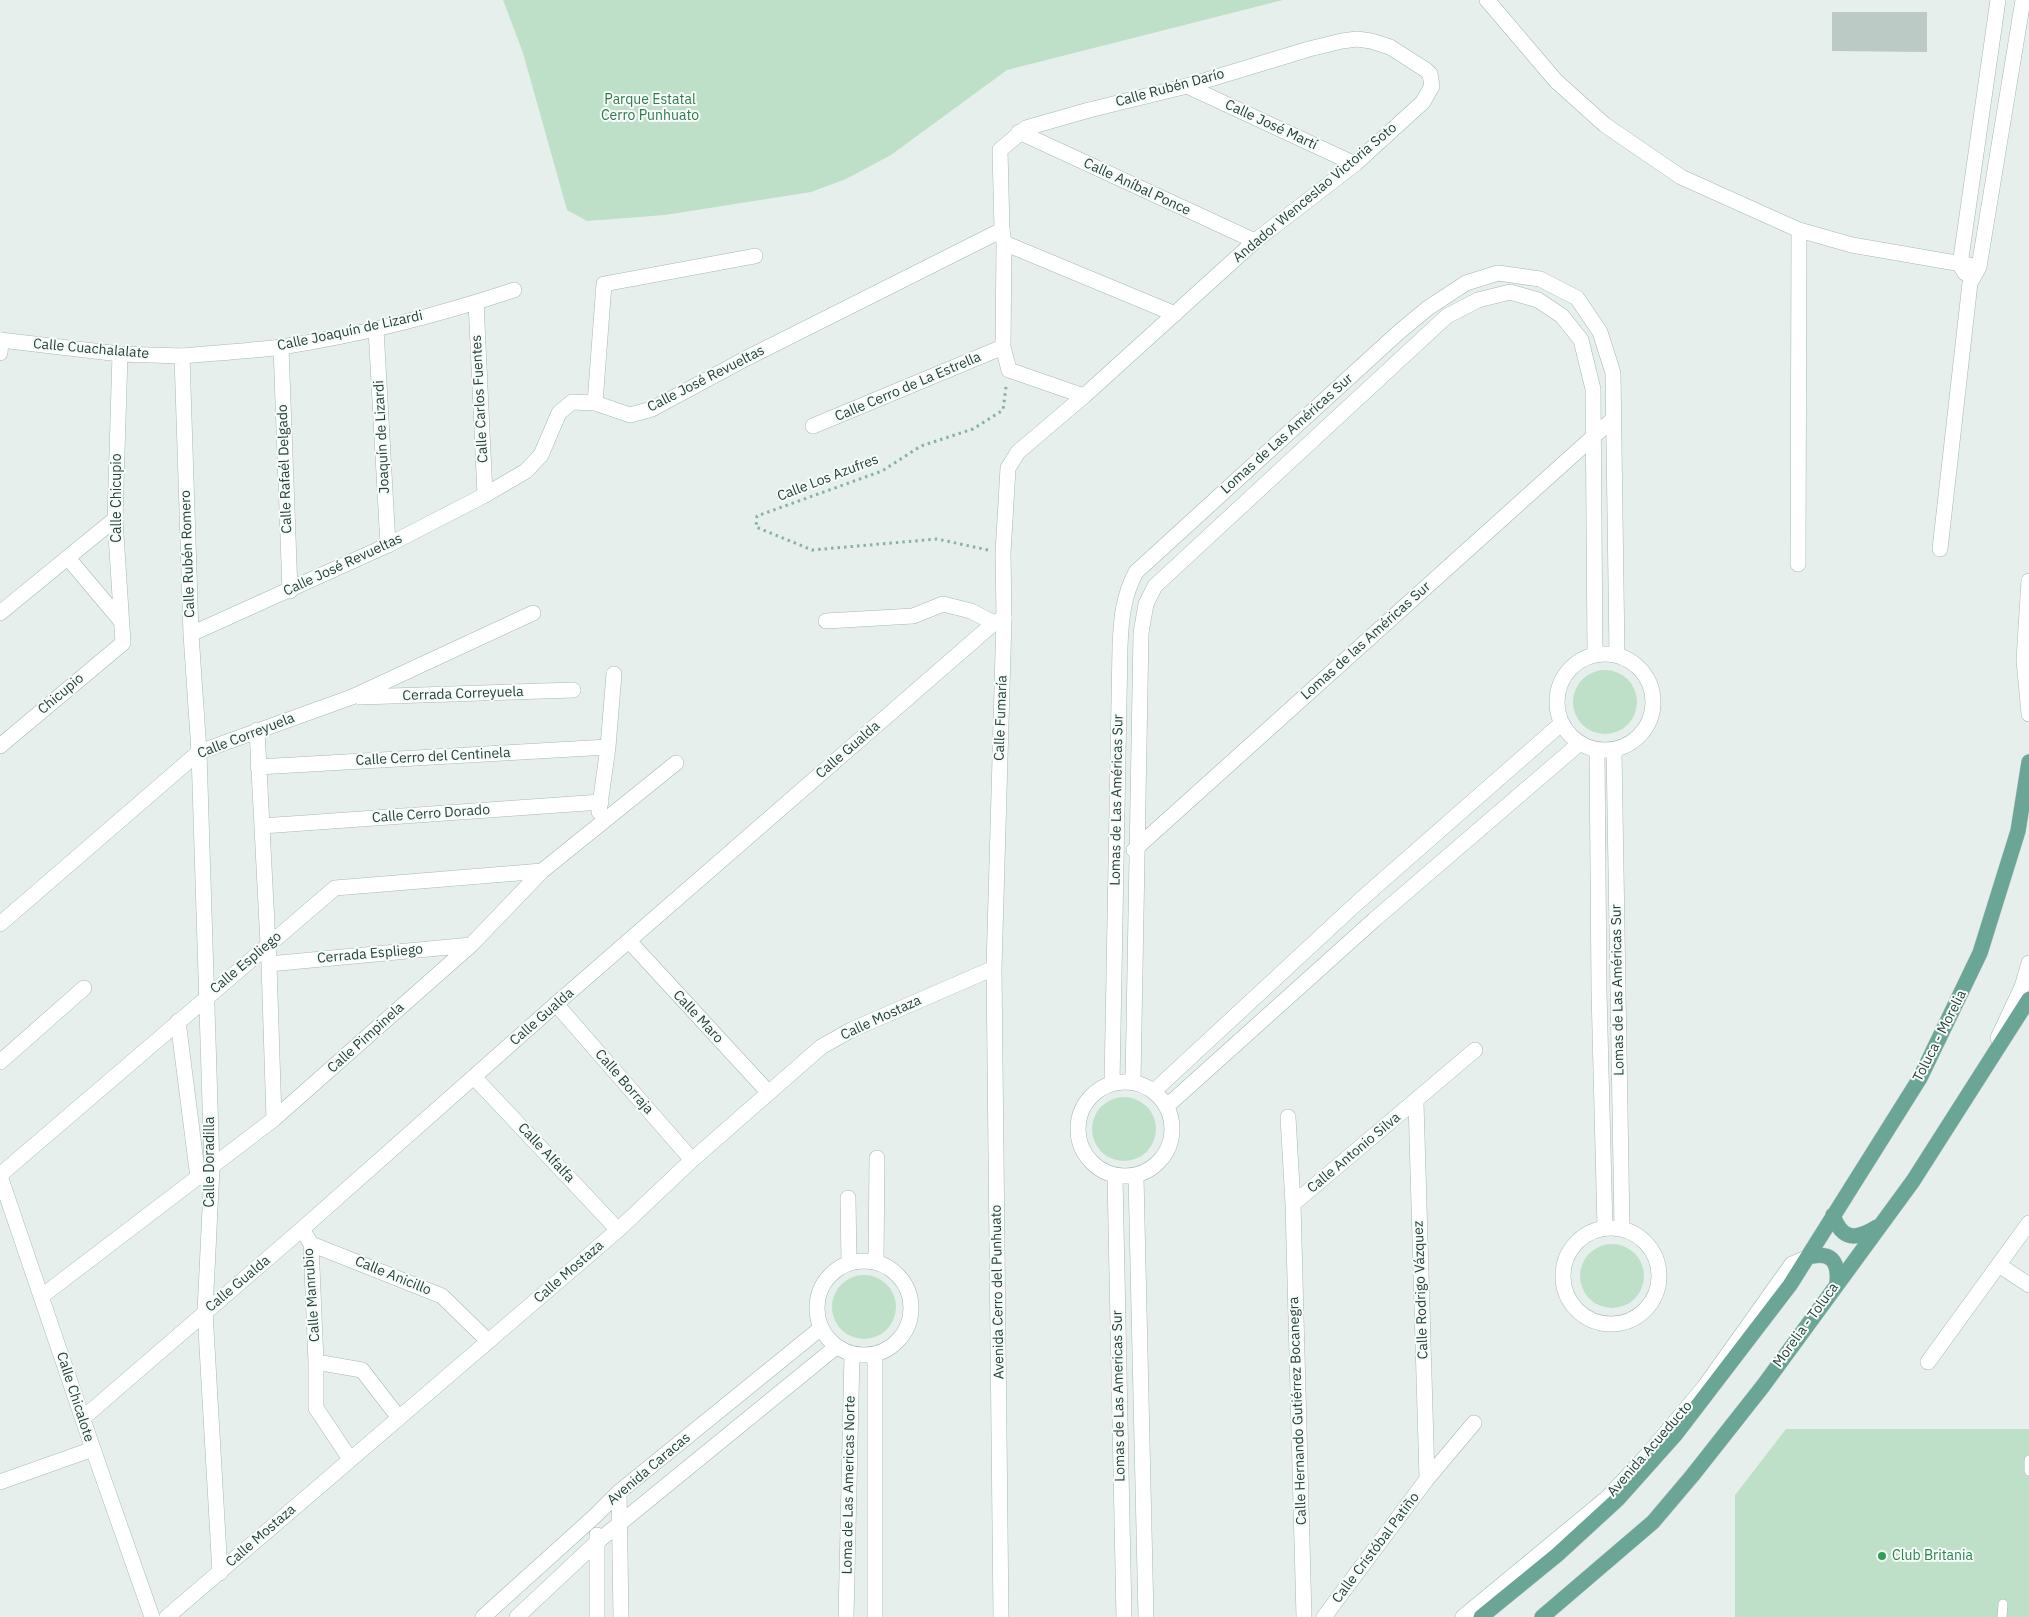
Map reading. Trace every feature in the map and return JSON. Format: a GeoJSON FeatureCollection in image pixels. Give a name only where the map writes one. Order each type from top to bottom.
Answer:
{"type":"FeatureCollection","features":[{"type":"Feature","properties":{"kind":"main road","name":"Toluca - Morelia"},"geometry":{"type":"LineString","coordinates":[[1481,1617],[1558,1554],[1618,1499],[1676,1434],[1790,1285],[1808,1257],[1920,1078],[1980,953],[2018,831],[2029,762]]}},
{"type":"Feature","properties":{"kind":"main road","name":"Morelia - Toluca"},"geometry":{"type":"LineString","coordinates":[[1542,1617],[1653,1522],[1763,1386],[1837,1283],[1914,1181],[2029,999]]}},
{"type":"Feature","properties":{"kind":"main road"},"geometry":{"type":"LineString","coordinates":[[1834,1214],[1837,1225],[1843,1232],[1855,1238],[1882,1225]]}},
{"type":"Feature","properties":{"kind":"main road"},"geometry":{"type":"LineString","coordinates":[[1808,1257],[1817,1254],[1825,1255],[1834,1260],[1838,1269],[1837,1283]]}},
{"type":"Feature","properties":{"kind":"street"},"geometry":{"type":"LineString","coordinates":[[1487,0],[1556,81],[1605,125],[1681,177],[1799,230],[1852,246],[1979,267]]}},
{"type":"Feature","properties":{"kind":"street"},"geometry":{"type":"LineString","coordinates":[[1970,283],[1960,264],[1998,0]]}},
{"type":"Feature","properties":{"kind":"street"},"geometry":{"type":"LineString","coordinates":[[1940,549],[1970,283],[1979,267],[2023,0]]}},
{"type":"Feature","properties":{"kind":"street","name":"Calle Rubén Darío"},"geometry":{"type":"LineString","coordinates":[[1009,370],[1003,347],[1003,236],[1000,150],[1019,132],[1026,128],[1080,112],[1187,86],[1309,49],[1357,39],[1372,40],[1421,66]]}},
{"type":"Feature","properties":{"kind":"street","name":"Andador Wenceslao Victoria Soto"},"geometry":{"type":"LineString","coordinates":[[1008,468],[1018,452],[1084,396],[1255,241],[1355,164],[1423,102],[1430,93],[1432,86],[1430,74],[1421,66]]}},
{"type":"Feature","properties":{"kind":"street","name":"Calle José Martí"},"geometry":{"type":"LineString","coordinates":[[1187,86],[1355,164]]}},
{"type":"Feature","properties":{"kind":"street","name":"Calle Aníbal Ponce"},"geometry":{"type":"LineString","coordinates":[[1019,132],[1255,241]]}},
{"type":"Feature","properties":{"kind":"street"},"geometry":{"type":"LineString","coordinates":[[1798,564],[1799,230]]}},
{"type":"Feature","properties":{"kind":"street"},"geometry":{"type":"LineString","coordinates":[[1003,236],[1175,314]]}},
{"type":"Feature","properties":{"kind":"street","name":"Calle José Revueltas"},"geometry":{"type":"LineString","coordinates":[[191,634],[290,591],[388,545],[485,495],[526,471],[541,455],[559,413],[572,402],[595,403],[630,415],[652,409],[745,359],[1003,236]]}},
{"type":"Feature","properties":{"kind":"street"},"geometry":{"type":"LineString","coordinates":[[595,403],[604,284],[755,256]]}},
{"type":"Feature","properties":{"kind":"street","name":"Lomas de Las Américas Sur"},"geometry":{"type":"LineString","coordinates":[[1112,1083],[1120,647],[1122,616],[1127,589],[1136,572],[1399,332],[1428,308],[1466,283],[1498,273],[1540,278],[1577,298],[1600,332],[1613,373],[1617,655]]}},
{"type":"Feature","properties":{"kind":"street","name":"Calle Joaquín de Lizardi"},"geometry":{"type":"LineString","coordinates":[[182,356],[281,347],[376,329],[514,290]]}},
{"type":"Feature","properties":{"kind":"street","name":"Lomas de Las Américas Sur"},"geometry":{"type":"LineString","coordinates":[[1132,1082],[1141,633],[1146,604],[1155,586],[1447,316],[1478,300],[1510,292],[1538,300],[1562,316],[1581,340],[1593,389],[1595,655]]}},
{"type":"Feature","properties":{"kind":"street","name":"Calle Carlos Fuentes"},"geometry":{"type":"LineString","coordinates":[[476,302],[485,495]]}},
{"type":"Feature","properties":{"kind":"street","name":"Joaquín de Lizardi"},"geometry":{"type":"LineString","coordinates":[[376,329],[388,545]]}},
{"type":"Feature","properties":{"kind":"street","name":"Calle Cuachalalate"},"geometry":{"type":"LineString","coordinates":[[0,344],[120,354],[182,356]]}},
{"type":"Feature","properties":{"kind":"street","name":"Calle Rafaél Delgado"},"geometry":{"type":"LineString","coordinates":[[281,347],[290,591]]}},
{"type":"Feature","properties":{"kind":"street","name":"Calle Cerro de La Estrella"},"geometry":{"type":"LineString","coordinates":[[813,426],[1003,347]]}},
{"type":"Feature","properties":{"kind":"street","name":"Calle Chicupio"},"geometry":{"type":"LineString","coordinates":[[120,354],[115,519],[123,643]]}},
{"type":"Feature","properties":{"kind":"street","name":"Calle Rubén Romero"},"geometry":{"type":"LineString","coordinates":[[182,356],[191,634],[199,752]]}},
{"type":"Feature","properties":{"kind":"street"},"geometry":{"type":"LineString","coordinates":[[1009,370],[1084,396]]}},
{"type":"Feature","properties":{"kind":"street","name":"Lomas de las Américas Sur"},"geometry":{"type":"LineString","coordinates":[[1116,863],[1138,846],[1614,419]]}},
{"type":"Feature","properties":{"kind":"street"},"geometry":{"type":"LineString","coordinates":[[1292,430],[1307,446]]}},
{"type":"Feature","properties":{"kind":"street","name":"Calle Fumaría"},"geometry":{"type":"LineString","coordinates":[[994,968],[999,620],[1008,468]]}},
{"type":"Feature","properties":{"kind":"street"},"geometry":{"type":"LineString","coordinates":[[0,612],[115,519]]}},
{"type":"Feature","properties":{"kind":"street"},"geometry":{"type":"LineString","coordinates":[[68,558],[121,622]]}},
{"type":"Feature","properties":{"kind":"street"},"geometry":{"type":"LineString","coordinates":[[2029,581],[2024,660],[2029,714]]}},
{"type":"Feature","properties":{"kind":"street"},"geometry":{"type":"LineString","coordinates":[[826,621],[914,616],[943,604],[999,620]]}},
{"type":"Feature","properties":{"kind":"street","name":"Calle Correyuela"},"geometry":{"type":"LineString","coordinates":[[0,924],[199,752],[352,697],[533,613]]}},
{"type":"Feature","properties":{"kind":"street","name":"Calle Gualda"},"geometry":{"type":"LineString","coordinates":[[83,1418],[302,1230],[556,1004],[999,620]]}},
{"type":"Feature","properties":{"kind":"street","name":"Chicupio"},"geometry":{"type":"LineString","coordinates":[[0,746],[123,643]]}},
{"type":"Feature","properties":{"kind":"street"},"geometry":{"type":"LineString","coordinates":[[1595,655],[1617,655],[1634,663],[1646,676],[1653,694],[1653,712],[1645,730],[1632,743],[1614,750],[1597,750],[1580,744],[1569,735],[1562,723],[1557,706],[1559,689],[1566,674],[1579,661],[1595,655]]}},
{"type":"Feature","properties":{"kind":"street"},"geometry":{"type":"LineString","coordinates":[[596,829],[608,747],[614,674]]}},
{"type":"Feature","properties":{"kind":"street","name":"Cerrada Correyuela"},"geometry":{"type":"LineString","coordinates":[[352,697],[573,690]]}},
{"type":"Feature","properties":{"kind":"street"},"geometry":{"type":"LineString","coordinates":[[1154,1090],[1358,902],[1562,723]]}},
{"type":"Feature","properties":{"kind":"street"},"geometry":{"type":"LineString","coordinates":[[256,730],[269,964],[274,1119]]}},
{"type":"Feature","properties":{"kind":"street"},"geometry":{"type":"LineString","coordinates":[[1167,1106],[1374,920],[1580,744]]}},
{"type":"Feature","properties":{"kind":"street","name":"Calle Cerro del Centinela"},"geometry":{"type":"LineString","coordinates":[[258,768],[608,747]]}},
{"type":"Feature","properties":{"kind":"street","name":"Lomas de Las Américas Sur"},"geometry":{"type":"LineString","coordinates":[[1597,750],[1599,991],[1605,1228]]}},
{"type":"Feature","properties":{"kind":"street","name":"Lomas de Las Américas Sur"},"geometry":{"type":"LineString","coordinates":[[1614,750],[1622,1229]]}},
{"type":"Feature","properties":{"kind":"street","name":"Calle Doradilla"},"geometry":{"type":"LineString","coordinates":[[199,752],[212,1168],[205,1312],[220,1573]]}},
{"type":"Feature","properties":{"kind":"street","name":"Calle Pimpinela"},"geometry":{"type":"LineString","coordinates":[[42,1296],[274,1119],[471,945],[542,871],[676,763]]}},
{"type":"Feature","properties":{"kind":"street","name":"Calle Cerro Dorado"},"geometry":{"type":"LineString","coordinates":[[262,826],[601,802]]}},
{"type":"Feature","properties":{"kind":"street","name":"Calle Espliego"},"geometry":{"type":"LineString","coordinates":[[0,1175],[335,888],[542,871]]}},
{"type":"Feature","properties":{"kind":"street"},"geometry":{"type":"LineString","coordinates":[[1358,902],[1374,920]]}},
{"type":"Feature","properties":{"kind":"street","name":"Calle Maro"},"geometry":{"type":"LineString","coordinates":[[629,941],[768,1092]]}},
{"type":"Feature","properties":{"kind":"street","name":"Cerrada Espliego"},"geometry":{"type":"LineString","coordinates":[[269,964],[471,945]]}},
{"type":"Feature","properties":{"kind":"street"},"geometry":{"type":"LineString","coordinates":[[1983,1069],[2022,987],[2029,963]]}},
{"type":"Feature","properties":{"kind":"street","name":"Calle Mostaza"},"geometry":{"type":"LineString","coordinates":[[167,1617],[618,1230],[692,1160],[821,1047],[850,1030],[994,968]]}},
{"type":"Feature","properties":{"kind":"street","name":"Avenida Cerro del Punhuato"},"geometry":{"type":"LineString","coordinates":[[994,968],[1001,1617]]}},
{"type":"Feature","properties":{"kind":"street"},"geometry":{"type":"LineString","coordinates":[[0,1062],[84,988]]}},
{"type":"Feature","properties":{"kind":"street"},"geometry":{"type":"LineString","coordinates":[[1599,991],[1618,990]]}},
{"type":"Feature","properties":{"kind":"street","name":"Calle Borraja"},"geometry":{"type":"LineString","coordinates":[[556,1004],[692,1160]]}},
{"type":"Feature","properties":{"kind":"street"},"geometry":{"type":"LineString","coordinates":[[178,1021],[198,1178]]}},
{"type":"Feature","properties":{"kind":"street","name":"Calle Antonio Silva"},"geometry":{"type":"LineString","coordinates":[[1293,1204],[1416,1102],[1475,1050]]}},
{"type":"Feature","properties":{"kind":"street","name":"Calle Alfalfa"},"geometry":{"type":"LineString","coordinates":[[474,1077],[618,1230]]}},
{"type":"Feature","properties":{"kind":"street"},"geometry":{"type":"LineString","coordinates":[[1132,1082],[1154,1090],[1167,1106],[1172,1120],[1173,1134],[1169,1149],[1155,1166],[1136,1176],[1115,1176],[1102,1171],[1091,1162],[1083,1151],[1078,1138],[1078,1123],[1082,1110],[1089,1098],[1100,1088],[1112,1083],[1132,1082]]}},
{"type":"Feature","properties":{"kind":"street","name":"Calle Rodrigo Vázquez"},"geometry":{"type":"LineString","coordinates":[[1416,1102],[1427,1479]]}},
{"type":"Feature","properties":{"kind":"street","name":"Calle Hernando Gutiérrez Bocanegra"},"geometry":{"type":"LineString","coordinates":[[1288,1117],[1293,1204],[1304,1617]]}},
{"type":"Feature","properties":{"kind":"street"},"geometry":{"type":"LineString","coordinates":[[876,1262],[877,1158]]}},
{"type":"Feature","properties":{"kind":"street","name":"Calle Chicalote"},"geometry":{"type":"LineString","coordinates":[[0,1175],[152,1617]]}},
{"type":"Feature","properties":{"kind":"street","name":"Lomas de Las Americas Sur"},"geometry":{"type":"LineString","coordinates":[[1115,1176],[1124,1617]]}},
{"type":"Feature","properties":{"kind":"street","name":"Lomas de Las Americas Sur"},"geometry":{"type":"LineString","coordinates":[[1136,1176],[1146,1617]]}},
{"type":"Feature","properties":{"kind":"street"},"geometry":{"type":"LineString","coordinates":[[848,1198],[849,1263]]}},
{"type":"Feature","properties":{"kind":"street"},"geometry":{"type":"LineString","coordinates":[[1928,1362],[2029,1222]]}},
{"type":"Feature","properties":{"kind":"street"},"geometry":{"type":"LineString","coordinates":[[1605,1228],[1622,1229],[1637,1236],[1650,1247],[1657,1262],[1659,1279],[1655,1295],[1646,1309],[1633,1320],[1617,1324],[1600,1324],[1585,1317],[1573,1306],[1565,1290],[1563,1274],[1567,1257],[1576,1243],[1589,1233],[1605,1228]]}},
{"type":"Feature","properties":{"kind":"street","name":"Calle Manrubio"},"geometry":{"type":"LineString","coordinates":[[302,1230],[311,1244],[316,1408],[350,1459]]}},
{"type":"Feature","properties":{"kind":"street","name":"Calle Anicillo"},"geometry":{"type":"LineString","coordinates":[[311,1244],[442,1296],[488,1342]]}},
{"type":"Feature","properties":{"kind":"street","name":"Avenida Acueducto"},"geometry":{"type":"LineString","coordinates":[[1463,1617],[1607,1498],[1650,1452],[1705,1386],[1792,1264],[1808,1257]]}},
{"type":"Feature","properties":{"kind":"street"},"geometry":{"type":"LineString","coordinates":[[862,1260],[876,1262],[890,1268],[902,1279],[909,1293],[911,1308],[908,1324],[900,1338],[889,1348],[875,1354],[863,1356],[852,1354],[836,1347],[821,1328],[817,1315],[820,1289],[827,1278],[837,1269],[849,1263],[862,1260]]}},
{"type":"Feature","properties":{"kind":"street"},"geometry":{"type":"LineString","coordinates":[[1999,1265],[2029,1285]]}},
{"type":"Feature","properties":{"kind":"street","name":"Avenida Caracas"},"geometry":{"type":"LineString","coordinates":[[483,1617],[619,1492],[821,1328]]}},
{"type":"Feature","properties":{"kind":"street","name":"Avenida Caracas"},"geometry":{"type":"LineString","coordinates":[[517,1617],[619,1523],[836,1347]]}},
{"type":"Feature","properties":{"kind":"street","name":"Loma de Las Americas Norte"},"geometry":{"type":"LineString","coordinates":[[846,1617],[852,1354]]}},
{"type":"Feature","properties":{"kind":"street","name":"Loma de Las Americas Norte"},"geometry":{"type":"LineString","coordinates":[[875,1354],[875,1617]]}},
{"type":"Feature","properties":{"kind":"street","name":"Calle Manrubio"},"geometry":{"type":"LineString","coordinates":[[316,1362],[362,1370],[399,1418]]}},
{"type":"Feature","properties":{"kind":"street","name":"Calle Cristóbal Patiño"},"geometry":{"type":"LineString","coordinates":[[1324,1617],[1427,1479],[1474,1423]]}},
{"type":"Feature","properties":{"kind":"street"},"geometry":{"type":"LineString","coordinates":[[1120,1437],[1142,1435]]}},
{"type":"Feature","properties":{"kind":"street"},"geometry":{"type":"LineString","coordinates":[[0,1482],[93,1449]]}},
{"type":"Feature","properties":{"kind":"street"},"geometry":{"type":"LineString","coordinates":[[619,1492],[621,1617]]}},
{"type":"Feature","properties":{"kind":"street"},"geometry":{"type":"LineString","coordinates":[[595,1516],[597,1617]]}},
{"type":"Feature","properties":{"kind":"lane"},"geometry":{"type":"LineString","coordinates":[[2029,1460],[2029,1471]]}},
{"type":"Feature","properties":{"kind":"lane"},"geometry":{"type":"LineString","coordinates":[[2002,1617],[2003,1604]]}},
{"type":"Feature","properties":{"kind":"path","name":"Calle Los Azufres"},"geometry":{"type":"LineString","coordinates":[[1003,553],[937,539],[812,550],[756,527],[758,516],[882,471],[921,446],[973,429],[1003,410],[1009,370]]}},
{"type":"Feature","properties":{"kind":"green space","name":"Parque Estatal Cerro Punhuato"},"geometry":{"type":"Polygon","coordinates":[[[503,0],[1283,0],[1007,70],[891,155],[846,179],[811,192],[665,215],[587,221],[567,210],[523,53],[503,0]]]}},
{"type":"Feature","properties":{"kind":"green space"},"geometry":{"type":"Polygon","coordinates":[[[1599,670],[1611,670],[1628,679],[1635,690],[1637,702],[1635,714],[1628,725],[1611,734],[1599,734],[1587,729],[1578,720],[1573,708],[1573,696],[1578,684],[1587,675],[1599,670]]]}},
{"type":"Feature","properties":{"kind":"green space"},"geometry":{"type":"Polygon","coordinates":[[[1118,1097],[1130,1097],[1147,1106],[1154,1117],[1156,1129],[1154,1141],[1147,1152],[1130,1161],[1118,1161],[1106,1156],[1097,1147],[1092,1135],[1092,1123],[1097,1111],[1106,1102],[1118,1097]]]}},
{"type":"Feature","properties":{"kind":"green space"},"geometry":{"type":"Polygon","coordinates":[[[1606,1244],[1618,1244],[1635,1253],[1642,1264],[1644,1276],[1642,1288],[1635,1299],[1618,1308],[1606,1308],[1594,1303],[1585,1294],[1580,1282],[1580,1270],[1585,1258],[1594,1249],[1606,1244]]]}},
{"type":"Feature","properties":{"kind":"green space"},"geometry":{"type":"Polygon","coordinates":[[[858,1275],[870,1275],[887,1284],[894,1295],[896,1307],[894,1319],[887,1330],[870,1339],[858,1339],[846,1334],[837,1325],[832,1313],[832,1301],[837,1289],[846,1280],[858,1275]]]}},
{"type":"Feature","properties":{"kind":"green space","name":"Club Britania"},"geometry":{"type":"Polygon","coordinates":[[[1786,1429],[2029,1429],[2029,1617],[1735,1617],[1735,1495],[1786,1429]]]}},
{"type":"Feature","properties":{"kind":"building"},"geometry":{"type":"Polygon","coordinates":[[[1832,12],[1927,12],[1927,52],[1832,51],[1832,12]]]}},
{"type":"Feature","properties":{"kind":"place","name":"Club Britania"},"geometry":{"type":"Point","coordinates":[1882,1556]}}]}
